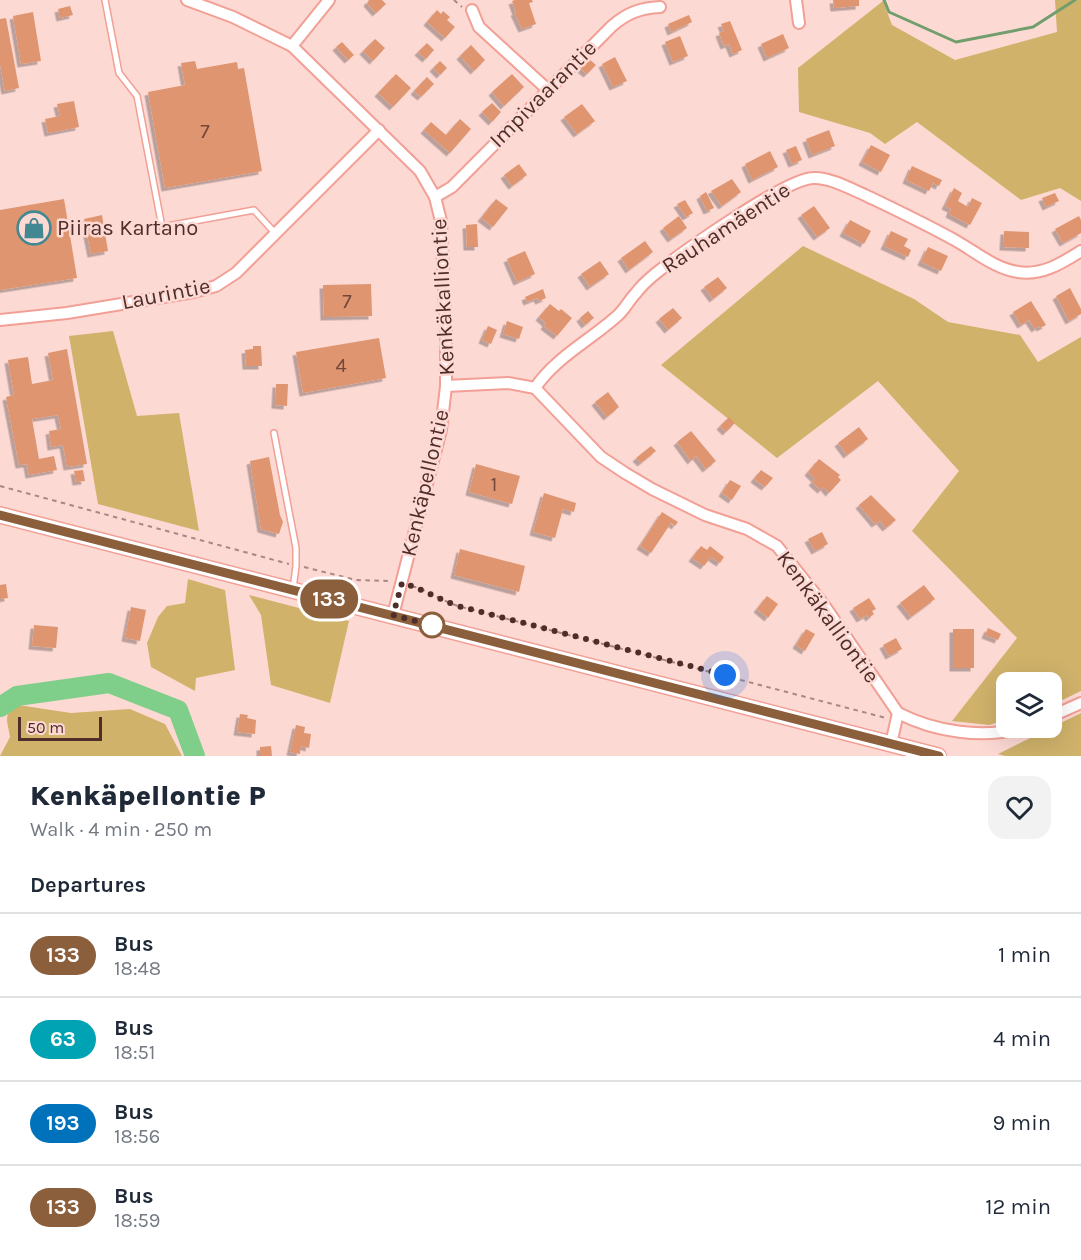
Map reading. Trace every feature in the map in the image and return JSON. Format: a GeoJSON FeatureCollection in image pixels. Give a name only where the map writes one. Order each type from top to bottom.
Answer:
{"type":"FeatureCollection","features":[{"type":"Feature","properties":{"kind":"main road"},"geometry":{"type":"LineString","coordinates":[[0,515],[939,756]]}},
{"type":"Feature","properties":{"kind":"street","name":"Kenkäkalliontie"},"geometry":{"type":"LineString","coordinates":[[188,0],[232,17],[292,46],[420,171],[435,197],[441,221],[446,386],[508,383],[534,388],[601,457],[625,473],[705,515],[747,529],[777,546],[824,605],[897,718]]}},
{"type":"Feature","properties":{"kind":"street"},"geometry":{"type":"LineString","coordinates":[[292,46],[329,0]]}},
{"type":"Feature","properties":{"kind":"street"},"geometry":{"type":"LineString","coordinates":[[796,0],[799,23]]}},
{"type":"Feature","properties":{"kind":"street","name":"Impivaarantie"},"geometry":{"type":"LineString","coordinates":[[435,197],[452,187],[595,41],[626,14],[645,8],[660,7]]}},
{"type":"Feature","properties":{"kind":"street"},"geometry":{"type":"LineString","coordinates":[[472,10],[479,27],[547,89]]}},
{"type":"Feature","properties":{"kind":"street","name":"Laurintie"},"geometry":{"type":"LineString","coordinates":[[0,320],[67,312],[194,292],[216,286],[236,273],[379,130]]}},
{"type":"Feature","properties":{"kind":"street","name":"Rauhamäentie"},"geometry":{"type":"LineString","coordinates":[[534,388],[557,363],[618,316],[637,291],[655,274],[714,232],[789,185],[814,178],[844,185],[957,242],[1002,268],[1020,273],[1039,272],[1057,266],[1081,251]]}},
{"type":"Feature","properties":{"kind":"street","name":"Kenkäpellontie"},"geometry":{"type":"LineString","coordinates":[[393,615],[441,430],[446,386]]}},
{"type":"Feature","properties":{"kind":"street"},"geometry":{"type":"LineString","coordinates":[[1062,712],[1081,703]]}},
{"type":"Feature","properties":{"kind":"street"},"geometry":{"type":"LineString","coordinates":[[891,744],[897,718],[952,730],[996,733]]}},
{"type":"Feature","properties":{"kind":"lane"},"geometry":{"type":"LineString","coordinates":[[105,0],[119,73],[137,96],[162,227],[254,210],[275,233]]}},
{"type":"Feature","properties":{"kind":"lane"},"geometry":{"type":"LineString","coordinates":[[274,433],[296,548],[293,590]]}},
{"type":"Feature","properties":{"kind":"path"},"geometry":{"type":"LineString","coordinates":[[0,486],[296,566],[356,580],[387,580],[402,583],[423,589],[440,600],[458,606],[897,718]]}},
{"type":"Feature","properties":{"kind":"shaded area"},"geometry":{"type":"Polygon","coordinates":[[[1055,0],[1081,0],[1081,201],[1060,188],[1021,200],[917,122],[885,144],[870,133],[799,112],[798,68],[883,1],[892,25],[955,60],[1057,32],[1055,0]]]}},
{"type":"Feature","properties":{"kind":"shaded area"},"geometry":{"type":"Polygon","coordinates":[[[803,246],[914,299],[948,322],[1020,335],[1038,362],[1081,337],[1081,691],[1062,700],[1062,672],[996,672],[996,723],[989,725],[952,721],[1017,638],[912,531],[959,471],[878,381],[777,458],[661,365],[803,246]]]}},
{"type":"Feature","properties":{"kind":"shaded area"},"geometry":{"type":"Polygon","coordinates":[[[113,331],[137,416],[179,413],[199,531],[98,504],[69,336],[113,331]]]}},
{"type":"Feature","properties":{"kind":"shaded area"},"geometry":{"type":"Polygon","coordinates":[[[188,579],[225,590],[235,670],[196,678],[195,691],[151,667],[147,643],[158,617],[167,606],[185,603],[188,579]]]}},
{"type":"Feature","properties":{"kind":"shaded area"},"geometry":{"type":"Polygon","coordinates":[[[249,595],[349,621],[330,703],[271,685],[261,615],[249,595]]]}},
{"type":"Feature","properties":{"kind":"shaded area"},"geometry":{"type":"Polygon","coordinates":[[[18,705],[71,713],[130,709],[165,724],[182,756],[0,756],[10,737],[7,721],[8,708],[18,705]]]}},
{"type":"Feature","properties":{"kind":"shaded area"},"geometry":{"type":"Polygon","coordinates":[[[1081,713],[1081,756],[1005,756],[998,754],[1030,738],[1062,738],[1062,722],[1081,713]]]}},
{"type":"Feature","properties":{"kind":"building"},"geometry":{"type":"Polygon","coordinates":[[[369,0],[382,0],[386,4],[376,13],[367,3],[369,0]]]}},
{"type":"Feature","properties":{"kind":"building"},"geometry":{"type":"Polygon","coordinates":[[[532,0],[533,2],[529,3],[536,24],[522,29],[514,12],[516,12],[512,1],[532,0]]]}},
{"type":"Feature","properties":{"kind":"building"},"geometry":{"type":"Polygon","coordinates":[[[833,0],[859,0],[859,6],[834,8],[833,0]]]}},
{"type":"Feature","properties":{"kind":"building"},"geometry":{"type":"Polygon","coordinates":[[[70,6],[73,15],[60,18],[58,9],[70,6]]]}},
{"type":"Feature","properties":{"kind":"building"},"geometry":{"type":"Polygon","coordinates":[[[437,10],[441,14],[443,11],[450,17],[447,20],[455,27],[445,38],[427,22],[437,10]]]}},
{"type":"Feature","properties":{"kind":"building"},"geometry":{"type":"Polygon","coordinates":[[[33,12],[41,61],[21,64],[13,16],[33,12]]]}},
{"type":"Feature","properties":{"kind":"building"},"geometry":{"type":"Polygon","coordinates":[[[689,15],[692,22],[671,32],[668,24],[689,15]]]}},
{"type":"Feature","properties":{"kind":"building"},"geometry":{"type":"Polygon","coordinates":[[[6,18],[19,88],[5,91],[0,64],[0,19],[6,18]]]}},
{"type":"Feature","properties":{"kind":"building"},"geometry":{"type":"Polygon","coordinates":[[[730,21],[742,50],[733,54],[729,44],[724,46],[719,33],[724,31],[721,24],[730,21]]]}},
{"type":"Feature","properties":{"kind":"building"},"geometry":{"type":"Polygon","coordinates":[[[783,34],[789,48],[767,58],[761,44],[783,34]]]}},
{"type":"Feature","properties":{"kind":"building"},"geometry":{"type":"Polygon","coordinates":[[[680,36],[688,56],[673,62],[665,42],[680,36]]]}},
{"type":"Feature","properties":{"kind":"building"},"geometry":{"type":"Polygon","coordinates":[[[375,39],[385,48],[373,61],[363,51],[375,39]]]}},
{"type":"Feature","properties":{"kind":"building"},"geometry":{"type":"Polygon","coordinates":[[[342,42],[354,55],[348,60],[336,47],[342,42]]]}},
{"type":"Feature","properties":{"kind":"building"},"geometry":{"type":"Polygon","coordinates":[[[427,43],[434,50],[426,59],[418,52],[427,43]]]}},
{"type":"Feature","properties":{"kind":"building"},"geometry":{"type":"Polygon","coordinates":[[[471,45],[485,60],[474,71],[460,56],[471,45]]]}},
{"type":"Feature","properties":{"kind":"building"},"geometry":{"type":"Polygon","coordinates":[[[615,57],[627,81],[613,87],[602,64],[615,57]]]}},
{"type":"Feature","properties":{"kind":"building"},"geometry":{"type":"Polygon","coordinates":[[[589,59],[596,65],[587,74],[581,69],[589,59]]]}},
{"type":"Feature","properties":{"kind":"building"},"geometry":{"type":"Polygon","coordinates":[[[195,61],[197,69],[237,62],[238,69],[244,68],[262,171],[165,188],[148,92],[185,85],[181,63],[195,61]]]}},
{"type":"Feature","properties":{"kind":"building"},"geometry":{"type":"Polygon","coordinates":[[[440,61],[447,68],[440,75],[433,68],[440,61]]]}},
{"type":"Feature","properties":{"kind":"building"},"geometry":{"type":"Polygon","coordinates":[[[396,74],[411,88],[393,107],[378,93],[396,74]]]}},
{"type":"Feature","properties":{"kind":"building"},"geometry":{"type":"Polygon","coordinates":[[[512,74],[524,87],[504,106],[492,92],[512,74]]]}},
{"type":"Feature","properties":{"kind":"building"},"geometry":{"type":"Polygon","coordinates":[[[427,77],[434,84],[421,97],[414,91],[427,77]]]}},
{"type":"Feature","properties":{"kind":"building"},"geometry":{"type":"Polygon","coordinates":[[[74,101],[79,127],[48,133],[45,119],[60,116],[57,104],[74,101]]]}},
{"type":"Feature","properties":{"kind":"building"},"geometry":{"type":"Polygon","coordinates":[[[492,103],[501,112],[492,122],[482,112],[492,103]]]}},
{"type":"Feature","properties":{"kind":"building"},"geometry":{"type":"Polygon","coordinates":[[[582,104],[595,121],[577,134],[564,117],[582,104]]]}},
{"type":"Feature","properties":{"kind":"building"},"geometry":{"type":"Polygon","coordinates":[[[460,119],[471,129],[450,153],[424,130],[431,122],[446,135],[460,119]]]}},
{"type":"Feature","properties":{"kind":"building"},"geometry":{"type":"Polygon","coordinates":[[[829,130],[835,146],[812,155],[806,139],[829,130]]]}},
{"type":"Feature","properties":{"kind":"building"},"geometry":{"type":"Polygon","coordinates":[[[871,145],[890,155],[881,172],[862,162],[871,145]]]}},
{"type":"Feature","properties":{"kind":"building"},"geometry":{"type":"Polygon","coordinates":[[[796,146],[802,160],[792,164],[786,150],[796,146]]]}},
{"type":"Feature","properties":{"kind":"building"},"geometry":{"type":"Polygon","coordinates":[[[770,151],[778,167],[752,180],[745,164],[770,151]]]}},
{"type":"Feature","properties":{"kind":"building"},"geometry":{"type":"Polygon","coordinates":[[[519,164],[527,175],[512,186],[504,175],[519,164]]]}},
{"type":"Feature","properties":{"kind":"building"},"geometry":{"type":"Polygon","coordinates":[[[912,166],[942,180],[939,186],[933,183],[929,191],[906,180],[912,166]]]}},
{"type":"Feature","properties":{"kind":"building"},"geometry":{"type":"Polygon","coordinates":[[[732,179],[741,192],[722,206],[711,191],[732,179]]]}},
{"type":"Feature","properties":{"kind":"building"},"geometry":{"type":"Polygon","coordinates":[[[954,188],[962,193],[958,201],[968,207],[972,198],[982,203],[970,225],[949,214],[951,209],[945,206],[954,188]]]}},
{"type":"Feature","properties":{"kind":"building"},"geometry":{"type":"Polygon","coordinates":[[[706,192],[714,208],[707,211],[700,196],[706,192]]]}},
{"type":"Feature","properties":{"kind":"building"},"geometry":{"type":"Polygon","coordinates":[[[1055,193],[1059,201],[1046,207],[1042,198],[1055,193]]]}},
{"type":"Feature","properties":{"kind":"building","name":"Piiras Kartano"},"geometry":{"type":"Polygon","coordinates":[[[64,199],[77,278],[0,290],[0,210],[64,199]]]}},
{"type":"Feature","properties":{"kind":"building"},"geometry":{"type":"Polygon","coordinates":[[[496,199],[508,208],[493,227],[481,218],[496,199]]]}},
{"type":"Feature","properties":{"kind":"building"},"geometry":{"type":"Polygon","coordinates":[[[685,200],[693,213],[686,217],[677,204],[685,200]]]}},
{"type":"Feature","properties":{"kind":"building"},"geometry":{"type":"Polygon","coordinates":[[[814,206],[830,228],[817,237],[801,215],[814,206]]]}},
{"type":"Feature","properties":{"kind":"building"},"geometry":{"type":"Polygon","coordinates":[[[102,215],[108,251],[91,254],[84,219],[102,215]]]}},
{"type":"Feature","properties":{"kind":"building"},"geometry":{"type":"Polygon","coordinates":[[[679,216],[687,228],[671,239],[663,228],[679,216]]]}},
{"type":"Feature","properties":{"kind":"building"},"geometry":{"type":"Polygon","coordinates":[[[1079,216],[1081,233],[1063,243],[1055,229],[1079,216]]]}},
{"type":"Feature","properties":{"kind":"building"},"geometry":{"type":"Polygon","coordinates":[[[850,220],[871,231],[864,244],[843,233],[850,220]]]}},
{"type":"Feature","properties":{"kind":"building"},"geometry":{"type":"Polygon","coordinates":[[[477,224],[478,247],[467,247],[466,225],[477,224]]]}},
{"type":"Feature","properties":{"kind":"building"},"geometry":{"type":"Polygon","coordinates":[[[891,231],[908,239],[904,246],[911,250],[908,257],[884,246],[891,231]]]}},
{"type":"Feature","properties":{"kind":"building"},"geometry":{"type":"Polygon","coordinates":[[[1004,231],[1029,232],[1029,248],[1003,247],[1004,231]]]}},
{"type":"Feature","properties":{"kind":"building"},"geometry":{"type":"Polygon","coordinates":[[[645,241],[653,252],[629,270],[621,258],[645,241]]]}},
{"type":"Feature","properties":{"kind":"building"},"geometry":{"type":"Polygon","coordinates":[[[928,247],[948,256],[941,271],[921,262],[928,247]]]}},
{"type":"Feature","properties":{"kind":"building"},"geometry":{"type":"Polygon","coordinates":[[[525,251],[535,274],[517,282],[507,259],[525,251]]]}},
{"type":"Feature","properties":{"kind":"building"},"geometry":{"type":"Polygon","coordinates":[[[600,261],[609,274],[590,287],[581,274],[600,261]]]}},
{"type":"Feature","properties":{"kind":"building"},"geometry":{"type":"Polygon","coordinates":[[[718,277],[727,288],[713,299],[704,287],[718,277]]]}},
{"type":"Feature","properties":{"kind":"building"},"geometry":{"type":"Polygon","coordinates":[[[371,284],[372,316],[324,317],[323,285],[371,284]]]}},
{"type":"Feature","properties":{"kind":"building"},"geometry":{"type":"Polygon","coordinates":[[[1070,288],[1081,309],[1081,314],[1069,321],[1056,296],[1070,288]]]}},
{"type":"Feature","properties":{"kind":"building"},"geometry":{"type":"Polygon","coordinates":[[[543,289],[546,298],[539,301],[537,298],[527,302],[525,297],[543,289]]]}},
{"type":"Feature","properties":{"kind":"building"},"geometry":{"type":"Polygon","coordinates":[[[1031,301],[1046,325],[1040,328],[1039,326],[1035,329],[1029,320],[1021,325],[1013,312],[1031,301]]]}},
{"type":"Feature","properties":{"kind":"building"},"geometry":{"type":"Polygon","coordinates":[[[550,304],[572,318],[557,336],[544,326],[546,323],[539,317],[550,304]]]}},
{"type":"Feature","properties":{"kind":"building"},"geometry":{"type":"Polygon","coordinates":[[[673,308],[682,318],[668,330],[659,319],[673,308]]]}},
{"type":"Feature","properties":{"kind":"building"},"geometry":{"type":"Polygon","coordinates":[[[588,311],[594,318],[585,325],[580,318],[588,311]]]}},
{"type":"Feature","properties":{"kind":"building"},"geometry":{"type":"Polygon","coordinates":[[[507,321],[523,327],[519,339],[503,334],[507,321]]]}},
{"type":"Feature","properties":{"kind":"building"},"geometry":{"type":"Polygon","coordinates":[[[488,326],[497,330],[491,344],[482,340],[488,326]]]}},
{"type":"Feature","properties":{"kind":"building"},"geometry":{"type":"Polygon","coordinates":[[[379,338],[386,378],[303,393],[296,352],[379,338]]]}},
{"type":"Feature","properties":{"kind":"building"},"geometry":{"type":"Polygon","coordinates":[[[253,346],[261,346],[262,366],[246,366],[245,350],[253,349],[253,346]]]}},
{"type":"Feature","properties":{"kind":"building"},"geometry":{"type":"Polygon","coordinates":[[[67,349],[87,464],[67,467],[63,445],[51,447],[49,431],[61,429],[58,415],[32,419],[39,459],[54,456],[57,470],[29,475],[27,464],[19,465],[6,397],[14,395],[8,360],[28,357],[32,384],[53,380],[48,353],[67,349]]]}},
{"type":"Feature","properties":{"kind":"building"},"geometry":{"type":"Polygon","coordinates":[[[276,384],[288,384],[287,406],[275,405],[276,384]]]}},
{"type":"Feature","properties":{"kind":"building"},"geometry":{"type":"Polygon","coordinates":[[[608,392],[619,407],[607,417],[595,402],[608,392]]]}},
{"type":"Feature","properties":{"kind":"building"},"geometry":{"type":"Polygon","coordinates":[[[729,417],[735,423],[726,432],[720,426],[729,417]]]}},
{"type":"Feature","properties":{"kind":"building"},"geometry":{"type":"Polygon","coordinates":[[[859,427],[868,439],[847,455],[838,443],[859,427]]]}},
{"type":"Feature","properties":{"kind":"building"},"geometry":{"type":"Polygon","coordinates":[[[691,431],[716,461],[706,469],[696,456],[691,461],[677,442],[691,431]]]}},
{"type":"Feature","properties":{"kind":"building"},"geometry":{"type":"Polygon","coordinates":[[[651,446],[656,451],[641,463],[636,458],[651,446]]]}},
{"type":"Feature","properties":{"kind":"building"},"geometry":{"type":"Polygon","coordinates":[[[269,457],[283,522],[279,534],[261,529],[250,461],[269,457]]]}},
{"type":"Feature","properties":{"kind":"building"},"geometry":{"type":"Polygon","coordinates":[[[819,459],[840,475],[838,477],[841,480],[829,493],[824,487],[821,490],[812,482],[815,479],[808,472],[819,459]]]}},
{"type":"Feature","properties":{"kind":"building"},"geometry":{"type":"Polygon","coordinates":[[[476,464],[520,476],[512,504],[469,492],[476,464]]]}},
{"type":"Feature","properties":{"kind":"building"},"geometry":{"type":"Polygon","coordinates":[[[83,470],[85,481],[76,482],[74,471],[83,470]]]}},
{"type":"Feature","properties":{"kind":"building"},"geometry":{"type":"Polygon","coordinates":[[[761,470],[773,478],[765,487],[754,479],[761,470]]]}},
{"type":"Feature","properties":{"kind":"building"},"geometry":{"type":"Polygon","coordinates":[[[730,480],[741,486],[732,500],[722,493],[730,480]]]}},
{"type":"Feature","properties":{"kind":"building"},"geometry":{"type":"Polygon","coordinates":[[[544,493],[576,503],[574,512],[563,509],[555,538],[533,532],[544,493]]]}},
{"type":"Feature","properties":{"kind":"building"},"geometry":{"type":"Polygon","coordinates":[[[871,495],[896,520],[886,528],[880,521],[875,524],[859,505],[871,495]]]}},
{"type":"Feature","properties":{"kind":"building"},"geometry":{"type":"Polygon","coordinates":[[[662,512],[678,522],[675,526],[671,523],[651,553],[640,546],[662,512]]]}},
{"type":"Feature","properties":{"kind":"building"},"geometry":{"type":"Polygon","coordinates":[[[822,532],[828,544],[815,551],[808,539],[822,532]]]}},
{"type":"Feature","properties":{"kind":"building"},"geometry":{"type":"Polygon","coordinates":[[[701,546],[707,550],[710,546],[724,557],[720,563],[711,557],[704,566],[692,558],[701,546]]]}},
{"type":"Feature","properties":{"kind":"building"},"geometry":{"type":"Polygon","coordinates":[[[460,549],[525,566],[519,592],[454,575],[460,549]]]}},
{"type":"Feature","properties":{"kind":"building"},"geometry":{"type":"Polygon","coordinates":[[[6,584],[8,598],[0,599],[0,585],[6,584]]]}},
{"type":"Feature","properties":{"kind":"building"},"geometry":{"type":"Polygon","coordinates":[[[924,585],[935,599],[911,617],[900,603],[924,585]]]}},
{"type":"Feature","properties":{"kind":"building"},"geometry":{"type":"Polygon","coordinates":[[[767,596],[778,604],[768,618],[757,609],[767,596]]]}},
{"type":"Feature","properties":{"kind":"building"},"geometry":{"type":"Polygon","coordinates":[[[869,598],[876,609],[872,611],[874,614],[869,618],[867,615],[860,619],[853,608],[869,598]]]}},
{"type":"Feature","properties":{"kind":"building"},"geometry":{"type":"Polygon","coordinates":[[[131,607],[146,610],[140,641],[125,638],[131,607]]]}},
{"type":"Feature","properties":{"kind":"building"},"geometry":{"type":"Polygon","coordinates":[[[34,625],[58,627],[56,648],[32,646],[34,625]]]}},
{"type":"Feature","properties":{"kind":"building"},"geometry":{"type":"Polygon","coordinates":[[[988,628],[1001,634],[998,640],[985,635],[988,628]]]}},
{"type":"Feature","properties":{"kind":"building"},"geometry":{"type":"Polygon","coordinates":[[[806,629],[815,634],[805,651],[796,645],[806,629]]]}},
{"type":"Feature","properties":{"kind":"building"},"geometry":{"type":"Polygon","coordinates":[[[953,629],[974,629],[974,668],[953,668],[953,629]]]}},
{"type":"Feature","properties":{"kind":"building"},"geometry":{"type":"Polygon","coordinates":[[[896,638],[902,649],[889,656],[883,645],[896,638]]]}},
{"type":"Feature","properties":{"kind":"building"},"geometry":{"type":"Polygon","coordinates":[[[240,714],[248,715],[247,718],[256,720],[255,734],[237,732],[240,714]]]}},
{"type":"Feature","properties":{"kind":"building"},"geometry":{"type":"Polygon","coordinates":[[[296,725],[305,727],[304,733],[311,734],[309,748],[301,746],[300,754],[290,752],[296,725]]]}},
{"type":"Feature","properties":{"kind":"building"},"geometry":{"type":"Polygon","coordinates":[[[271,746],[272,756],[260,756],[260,747],[271,746]]]}},
{"type":"Feature","properties":{"kind":"waterway"},"geometry":{"type":"LineString","coordinates":[[884,0],[889,12],[956,42],[1033,27],[1075,0]]}},
{"type":"Feature","properties":{"kind":"waterway"},"geometry":{"type":"LineString","coordinates":[[0,707],[17,696],[109,683],[178,710],[195,756]]}},
{"type":"Feature","properties":{"kind":"bus line","name":"133"},"geometry":{"type":"LineString","coordinates":[[0,515],[939,756]]}},
{"type":"Feature","properties":{"kind":"place","name":"Piiras Kartano"},"geometry":{"type":"Point","coordinates":[34,228]}},
{"type":"Feature","properties":{"kind":"route"},"geometry":{"type":"LineString","coordinates":[[432,625],[439,627],[393,615],[402,583],[423,589],[440,600],[458,606],[725,675]]}}]}
